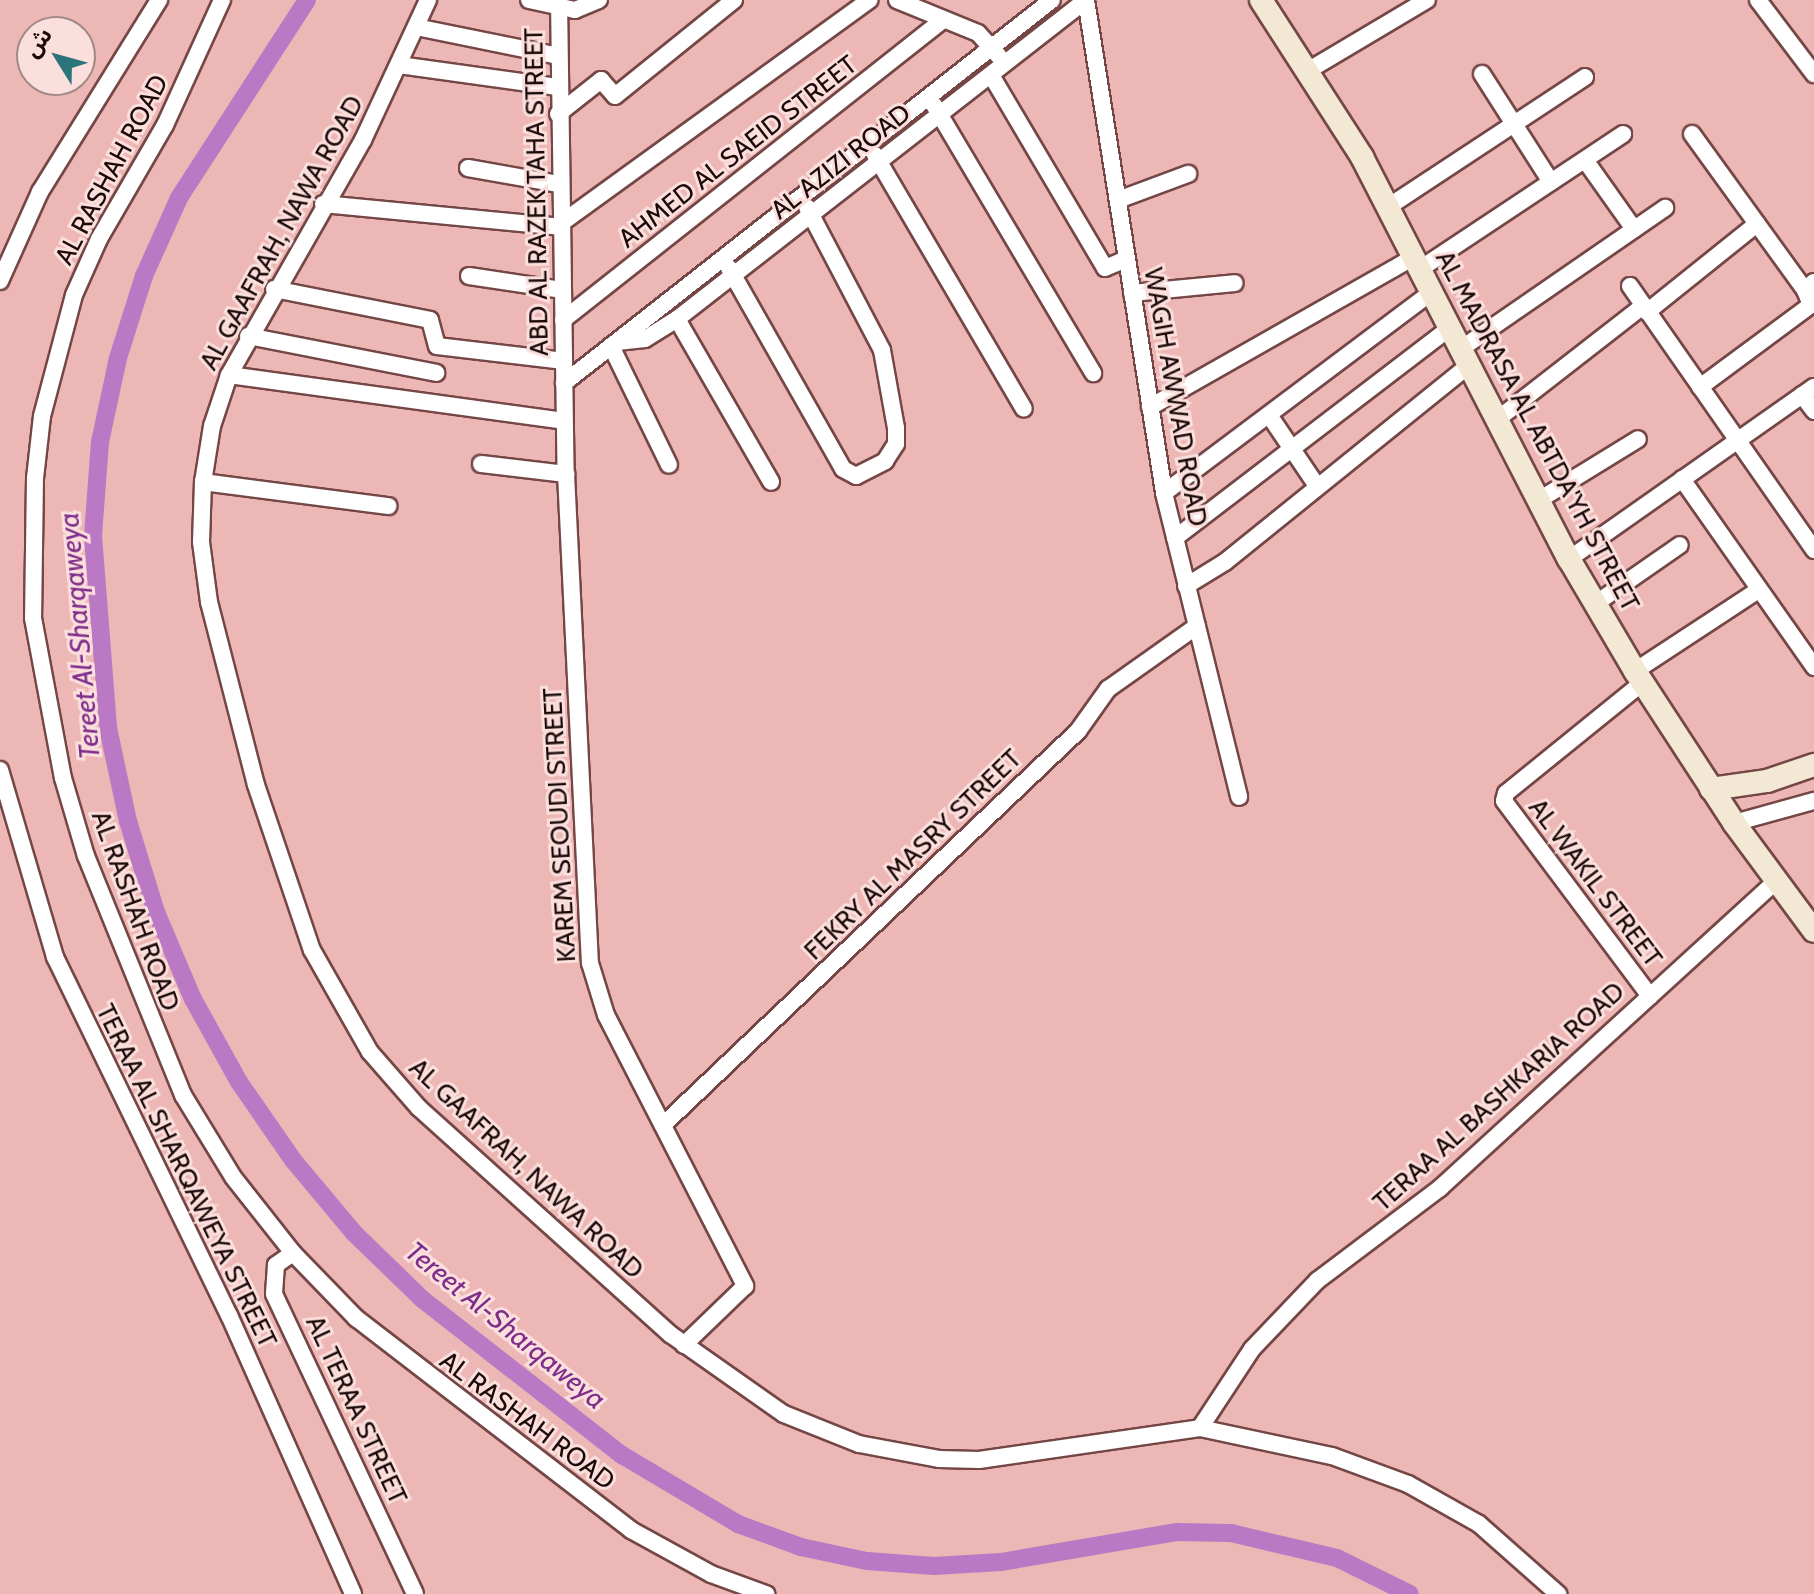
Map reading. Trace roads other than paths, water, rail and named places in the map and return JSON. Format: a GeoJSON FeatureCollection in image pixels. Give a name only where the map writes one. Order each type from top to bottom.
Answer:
{"type":"FeatureCollection","features":[{"type":"Feature","properties":{"kind":"street"},"geometry":{"type":"LineString","coordinates":[[0,281],[40,192],[159,0]]}},
{"type":"Feature","properties":{"kind":"street","name":"AL RASHAH ROAD"},"geometry":{"type":"LineString","coordinates":[[222,0],[165,125],[99,239],[65,325],[42,416],[35,478],[33,618],[63,778],[90,868],[143,1008],[207,1137],[293,1253],[392,1347],[631,1530],[711,1574],[766,1594]]}},
{"type":"Feature","properties":{"kind":"street","name":"AL GAAFRAH, NAWA ROAD"},"geometry":{"type":"LineString","coordinates":[[428,0],[363,140],[274,289],[229,375],[212,426],[203,482],[201,542],[209,602],[231,696],[312,950],[337,1003],[370,1052],[419,1108],[684,1345],[784,1414],[899,1453],[979,1460],[1200,1428],[1332,1456],[1408,1484],[1479,1524],[1558,1594]]}},
{"type":"Feature","properties":{"kind":"street"},"geometry":{"type":"LineString","coordinates":[[529,0],[584,9],[599,0]]}},
{"type":"Feature","properties":{"kind":"street"},"geometry":{"type":"LineString","coordinates":[[558,114],[601,80],[615,96],[734,0]]}},
{"type":"Feature","properties":{"kind":"street"},"geometry":{"type":"LineString","coordinates":[[323,204],[560,226],[870,0]]}},
{"type":"Feature","properties":{"kind":"street"},"geometry":{"type":"LineString","coordinates":[[897,0],[942,21],[978,33],[1005,64]]}},
{"type":"Feature","properties":{"kind":"street"},"geometry":{"type":"LineString","coordinates":[[1052,0],[1064,17]]}},
{"type":"Feature","properties":{"kind":"street","name":"AL AZIZI ROAD"},"geometry":{"type":"LineString","coordinates":[[564,383],[1052,0]]}},
{"type":"Feature","properties":{"kind":"street","name":"AL AZIZI ROAD"},"geometry":{"type":"LineString","coordinates":[[614,344],[645,339],[677,319],[1086,0]]}},
{"type":"Feature","properties":{"kind":"street","name":"WAGIH AWWAD ROAD"},"geometry":{"type":"LineString","coordinates":[[1086,0],[1164,493],[1239,797]]}},
{"type":"Feature","properties":{"kind":"street"},"geometry":{"type":"LineString","coordinates":[[1309,70],[1427,0]]}},
{"type":"Feature","properties":{"kind":"street"},"geometry":{"type":"LineString","coordinates":[[1758,0],[1814,74]]}},
{"type":"Feature","properties":{"kind":"street","name":"ABD AL RAZEK TAHA STREET"},"geometry":{"type":"LineString","coordinates":[[559,3],[558,184],[564,383]]}},
{"type":"Feature","properties":{"kind":"street","name":"AL MADRASA AL ABTDA'YH STREET"},"geometry":{"type":"LineString","coordinates":[[1268,3],[1388,207],[1595,604],[1711,789],[1814,931]]}},
{"type":"Feature","properties":{"kind":"street","name":"AHMED AL SAEID STREET"},"geometry":{"type":"LineString","coordinates":[[563,320],[942,21]]}},
{"type":"Feature","properties":{"kind":"street"},"geometry":{"type":"LineString","coordinates":[[416,27],[558,56]]}},
{"type":"Feature","properties":{"kind":"street"},"geometry":{"type":"LineString","coordinates":[[399,65],[557,87]]}},
{"type":"Feature","properties":{"kind":"street"},"geometry":{"type":"LineString","coordinates":[[1482,74],[1551,182]]}},
{"type":"Feature","properties":{"kind":"street"},"geometry":{"type":"LineString","coordinates":[[991,75],[1105,268],[1126,259]]}},
{"type":"Feature","properties":{"kind":"street"},"geometry":{"type":"LineString","coordinates":[[1388,207],[1585,77]]}},
{"type":"Feature","properties":{"kind":"street"},"geometry":{"type":"LineString","coordinates":[[930,97],[1093,373]]}},
{"type":"Feature","properties":{"kind":"street"},"geometry":{"type":"LineString","coordinates":[[1150,407],[1417,263],[1551,182],[1623,134]]}},
{"type":"Feature","properties":{"kind":"street"},"geometry":{"type":"LineString","coordinates":[[1692,134],[1757,224],[1810,286],[1811,305],[1700,387]]}},
{"type":"Feature","properties":{"kind":"street"},"geometry":{"type":"LineString","coordinates":[[869,145],[1024,409]]}},
{"type":"Feature","properties":{"kind":"street"},"geometry":{"type":"LineString","coordinates":[[1585,160],[1634,229]]}},
{"type":"Feature","properties":{"kind":"street"},"geometry":{"type":"LineString","coordinates":[[468,168],[558,184]]}},
{"type":"Feature","properties":{"kind":"street"},"geometry":{"type":"LineString","coordinates":[[1118,200],[1188,174]]}},
{"type":"Feature","properties":{"kind":"street"},"geometry":{"type":"LineString","coordinates":[[724,260],[843,469],[856,476],[885,461],[896,444],[896,428],[882,350],[802,198]]}},
{"type":"Feature","properties":{"kind":"street"},"geometry":{"type":"LineString","coordinates":[[1186,586],[1225,562],[1466,356],[1665,208]]}},
{"type":"Feature","properties":{"kind":"street"},"geometry":{"type":"LineString","coordinates":[[1499,418],[1757,224]]}},
{"type":"Feature","properties":{"kind":"street"},"geometry":{"type":"LineString","coordinates":[[469,276],[563,290]]}},
{"type":"Feature","properties":{"kind":"street"},"geometry":{"type":"LineString","coordinates":[[1132,293],[1235,283]]}},
{"type":"Feature","properties":{"kind":"street"},"geometry":{"type":"LineString","coordinates":[[1630,286],[1814,550]]}},
{"type":"Feature","properties":{"kind":"street"},"geometry":{"type":"LineString","coordinates":[[274,289],[430,320],[437,346],[564,361]]}},
{"type":"Feature","properties":{"kind":"street"},"geometry":{"type":"LineString","coordinates":[[1164,493],[1432,292]]}},
{"type":"Feature","properties":{"kind":"street"},"geometry":{"type":"LineString","coordinates":[[677,319],[771,482]]}},
{"type":"Feature","properties":{"kind":"street"},"geometry":{"type":"LineString","coordinates":[[1175,538],[1451,327]]}},
{"type":"Feature","properties":{"kind":"street"},"geometry":{"type":"LineString","coordinates":[[248,336],[436,373]]}},
{"type":"Feature","properties":{"kind":"street"},"geometry":{"type":"LineString","coordinates":[[614,344],[669,465]]}},
{"type":"Feature","properties":{"kind":"street"},"geometry":{"type":"LineString","coordinates":[[229,375],[564,421]]}},
{"type":"Feature","properties":{"kind":"street","name":"KAREM SEOUDI STREET"},"geometry":{"type":"LineString","coordinates":[[564,383],[590,963],[606,1015],[745,1286],[684,1345]]}},
{"type":"Feature","properties":{"kind":"street"},"geometry":{"type":"LineString","coordinates":[[1569,559],[1808,391],[1814,411]]}},
{"type":"Feature","properties":{"kind":"street"},"geometry":{"type":"LineString","coordinates":[[1269,415],[1317,486]]}},
{"type":"Feature","properties":{"kind":"street"},"geometry":{"type":"LineString","coordinates":[[1539,500],[1638,439]]}},
{"type":"Feature","properties":{"kind":"street"},"geometry":{"type":"LineString","coordinates":[[481,464],[566,474]]}},
{"type":"Feature","properties":{"kind":"street"},"geometry":{"type":"LineString","coordinates":[[1682,479],[1757,591],[1814,667]]}},
{"type":"Feature","properties":{"kind":"street"},"geometry":{"type":"LineString","coordinates":[[203,482],[388,506]]}},
{"type":"Feature","properties":{"kind":"street"},"geometry":{"type":"LineString","coordinates":[[1595,604],[1680,545]]}},
{"type":"Feature","properties":{"kind":"street"},"geometry":{"type":"LineString","coordinates":[[1638,677],[1757,591]]}},
{"type":"Feature","properties":{"kind":"street","name":"FEKRY AL MASRY STREET"},"geometry":{"type":"LineString","coordinates":[[663,1125],[1078,731],[1108,689],[1197,626]]}},
{"type":"Feature","properties":{"kind":"street","name":"AL WAKIL STREET"},"geometry":{"type":"LineString","coordinates":[[1638,677],[1504,798],[1650,996]]}},
{"type":"Feature","properties":{"kind":"street"},"geometry":{"type":"LineString","coordinates":[[1711,789],[1767,781],[1814,765]]}},
{"type":"Feature","properties":{"kind":"street","name":"TERAA AL SHARQAWEYA STREET"},"geometry":{"type":"LineString","coordinates":[[0,770],[55,957],[229,1315],[353,1594]]}},
{"type":"Feature","properties":{"kind":"street"},"geometry":{"type":"LineString","coordinates":[[1734,823],[1814,801]]}},
{"type":"Feature","properties":{"kind":"street","name":"TERAA AL BASHKARIA ROAD"},"geometry":{"type":"LineString","coordinates":[[1200,1428],[1252,1349],[1318,1280],[1440,1188],[1777,880]]}},
{"type":"Feature","properties":{"kind":"street","name":"AL TERAA STREET"},"geometry":{"type":"LineString","coordinates":[[293,1253],[276,1265],[274,1294],[415,1594]]}},
{"type":"Feature","properties":{"kind":"waterway","name":"Tereet Al-Sharqaweya"},"geometry":{"type":"LineString","coordinates":[[307,0],[179,198],[144,276],[118,358],[100,442],[93,536],[108,728],[128,821],[156,912],[193,999],[239,1082],[293,1160],[354,1233],[422,1299],[622,1455],[738,1524],[801,1547],[867,1561],[934,1566],[1001,1562],[1177,1532],[1231,1533],[1337,1558],[1410,1594]]}}]}
